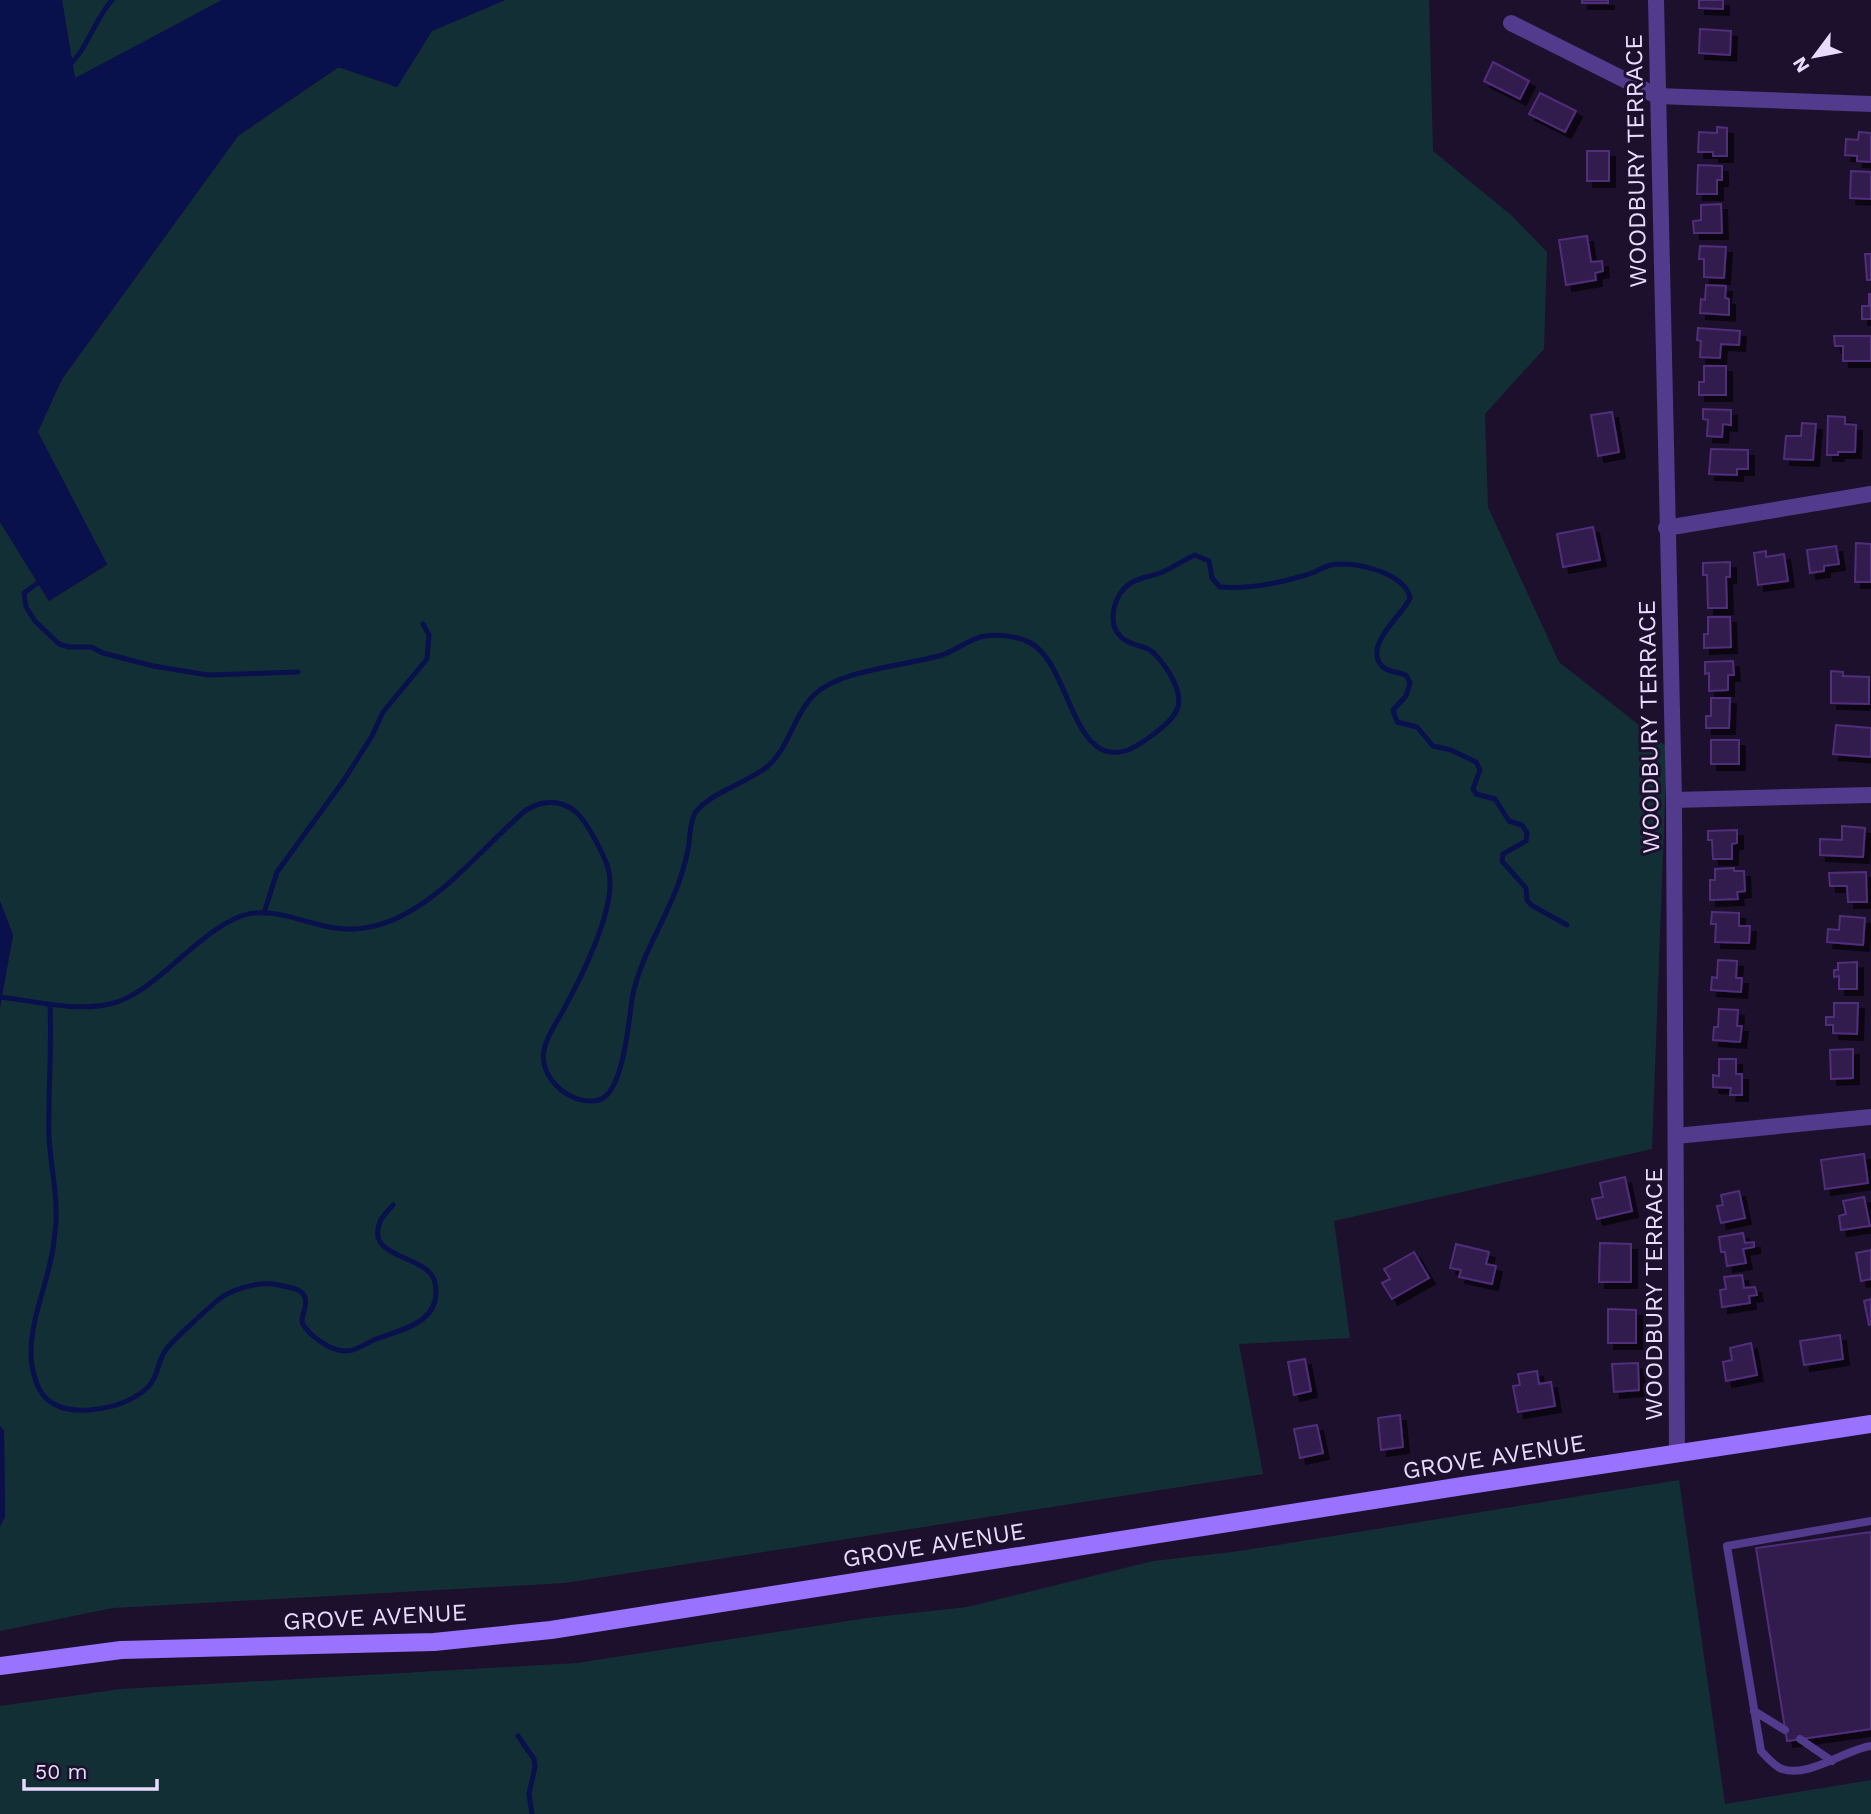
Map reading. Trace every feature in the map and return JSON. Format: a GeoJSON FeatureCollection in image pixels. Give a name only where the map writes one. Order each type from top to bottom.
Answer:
{"type":"FeatureCollection","features":[{"type":"Feature","properties":{"kind":"main road","name":"GROVE AVENUE"},"geometry":{"type":"LineString","coordinates":[[0,1666],[121,1650],[434,1642],[551,1630],[1871,1424]]}},
{"type":"Feature","properties":{"kind":"street","name":"WOODBURY TERRACE"},"geometry":{"type":"LineString","coordinates":[[1656,0],[1674,800],[1677,1454]]}},
{"type":"Feature","properties":{"kind":"street"},"geometry":{"type":"LineString","coordinates":[[1511,23],[1657,96],[1871,104]]}},
{"type":"Feature","properties":{"kind":"street"},"geometry":{"type":"LineString","coordinates":[[1667,528],[1871,494]]}},
{"type":"Feature","properties":{"kind":"street"},"geometry":{"type":"LineString","coordinates":[[1674,800],[1871,795]]}},
{"type":"Feature","properties":{"kind":"street"},"geometry":{"type":"LineString","coordinates":[[1676,1136],[1871,1117]]}},
{"type":"Feature","properties":{"kind":"lane"},"geometry":{"type":"LineString","coordinates":[[1871,1521],[1727,1546],[1761,1751],[1779,1768],[1794,1771],[1832,1761],[1871,1746]]}},
{"type":"Feature","properties":{"kind":"lane"},"geometry":{"type":"LineString","coordinates":[[1754,1711],[1785,1730]]}},
{"type":"Feature","properties":{"kind":"lane"},"geometry":{"type":"LineString","coordinates":[[1800,1740],[1832,1761]]}},
{"type":"Feature","properties":{"kind":"green space"},"geometry":{"type":"Polygon","coordinates":[[[62,0],[222,0],[75,79],[62,0]]]}},
{"type":"Feature","properties":{"kind":"green space"},"geometry":{"type":"Polygon","coordinates":[[[505,0],[1429,0],[1433,151],[1511,215],[1547,252],[1544,349],[1485,414],[1488,507],[1559,662],[1667,747],[1652,1149],[1334,1221],[1350,1338],[1239,1344],[1263,1474],[565,1583],[113,1608],[0,1631],[0,1526],[5,1517],[4,1431],[0,1426],[0,1007],[13,935],[0,901],[0,522],[49,601],[107,565],[37,432],[62,379],[238,136],[339,67],[397,87],[432,31],[505,0]]]}},
{"type":"Feature","properties":{"kind":"green space"},"geometry":{"type":"Polygon","coordinates":[[[1679,1480],[1725,1804],[1871,1780],[1871,1814],[0,1814],[0,1706],[121,1689],[577,1663],[867,1618],[967,1607],[1153,1561],[1240,1551],[1679,1480]]]}},
{"type":"Feature","properties":{"kind":"shaded area"},"geometry":{"type":"Polygon","coordinates":[[[0,0],[62,0],[75,78],[222,0],[505,0],[432,31],[397,87],[338,67],[238,136],[62,379],[38,432],[107,564],[49,601],[0,522],[0,0]]]}},
{"type":"Feature","properties":{"kind":"shaded area"},"geometry":{"type":"Polygon","coordinates":[[[0,901],[13,935],[0,1007],[0,901]]]}},
{"type":"Feature","properties":{"kind":"shaded area"},"geometry":{"type":"Polygon","coordinates":[[[0,1426],[4,1431],[5,1517],[0,1526],[0,1426]]]}},
{"type":"Feature","properties":{"kind":"building"},"geometry":{"type":"Polygon","coordinates":[[[1582,0],[1608,0],[1608,3],[1582,3],[1582,0]]]}},
{"type":"Feature","properties":{"kind":"building"},"geometry":{"type":"Polygon","coordinates":[[[1699,0],[1723,0],[1723,9],[1699,8],[1699,0]]]}},
{"type":"Feature","properties":{"kind":"building"},"geometry":{"type":"Polygon","coordinates":[[[1700,29],[1731,31],[1730,55],[1699,53],[1700,29]]]}},
{"type":"Feature","properties":{"kind":"building"},"geometry":{"type":"Polygon","coordinates":[[[1493,62],[1529,81],[1520,99],[1484,81],[1493,62]]]}},
{"type":"Feature","properties":{"kind":"building"},"geometry":{"type":"Polygon","coordinates":[[[1540,93],[1576,111],[1565,132],[1529,114],[1540,93]]]}},
{"type":"Feature","properties":{"kind":"building"},"geometry":{"type":"Polygon","coordinates":[[[1717,127],[1727,128],[1727,156],[1698,152],[1699,132],[1717,133],[1717,127]]]}},
{"type":"Feature","properties":{"kind":"building"},"geometry":{"type":"Polygon","coordinates":[[[1859,132],[1871,133],[1871,162],[1857,161],[1857,156],[1845,155],[1846,139],[1858,140],[1859,132]]]}},
{"type":"Feature","properties":{"kind":"building"},"geometry":{"type":"Polygon","coordinates":[[[1587,151],[1609,151],[1609,181],[1587,181],[1587,151]]]}},
{"type":"Feature","properties":{"kind":"building"},"geometry":{"type":"Polygon","coordinates":[[[1698,165],[1722,166],[1722,180],[1717,180],[1717,194],[1697,194],[1698,165]]]}},
{"type":"Feature","properties":{"kind":"building"},"geometry":{"type":"Polygon","coordinates":[[[1851,171],[1871,172],[1871,199],[1850,198],[1851,171]]]}},
{"type":"Feature","properties":{"kind":"building"},"geometry":{"type":"Polygon","coordinates":[[[1721,204],[1722,233],[1694,233],[1693,221],[1701,220],[1701,205],[1721,204]]]}},
{"type":"Feature","properties":{"kind":"building"},"geometry":{"type":"Polygon","coordinates":[[[1587,236],[1591,262],[1602,261],[1603,271],[1595,273],[1596,280],[1566,285],[1559,240],[1587,236]]]}},
{"type":"Feature","properties":{"kind":"building"},"geometry":{"type":"Polygon","coordinates":[[[1700,246],[1726,247],[1724,278],[1704,277],[1704,259],[1699,259],[1700,246]]]}},
{"type":"Feature","properties":{"kind":"building"},"geometry":{"type":"Polygon","coordinates":[[[1865,254],[1871,254],[1871,280],[1867,280],[1865,254]]]}},
{"type":"Feature","properties":{"kind":"building"},"geometry":{"type":"Polygon","coordinates":[[[1706,285],[1726,286],[1725,298],[1729,299],[1729,315],[1700,313],[1701,299],[1705,300],[1706,285]]]}},
{"type":"Feature","properties":{"kind":"building"},"geometry":{"type":"Polygon","coordinates":[[[1869,294],[1871,319],[1862,319],[1862,306],[1869,306],[1869,294]]]}},
{"type":"Feature","properties":{"kind":"building"},"geometry":{"type":"Polygon","coordinates":[[[1698,328],[1740,331],[1739,345],[1721,344],[1720,358],[1700,357],[1698,328]]]}},
{"type":"Feature","properties":{"kind":"building"},"geometry":{"type":"Polygon","coordinates":[[[1834,336],[1871,336],[1871,361],[1843,361],[1843,346],[1835,346],[1834,336]]]}},
{"type":"Feature","properties":{"kind":"building"},"geometry":{"type":"Polygon","coordinates":[[[1704,366],[1726,366],[1726,395],[1699,395],[1699,382],[1704,382],[1704,366]]]}},
{"type":"Feature","properties":{"kind":"building"},"geometry":{"type":"Polygon","coordinates":[[[1703,409],[1731,410],[1731,425],[1723,424],[1722,437],[1707,436],[1708,420],[1703,419],[1703,409]]]}},
{"type":"Feature","properties":{"kind":"building"},"geometry":{"type":"Polygon","coordinates":[[[1612,412],[1619,452],[1598,456],[1591,415],[1612,412]]]}},
{"type":"Feature","properties":{"kind":"building"},"geometry":{"type":"Polygon","coordinates":[[[1828,416],[1845,417],[1845,424],[1856,425],[1855,452],[1827,455],[1828,416]]]}},
{"type":"Feature","properties":{"kind":"building"},"geometry":{"type":"Polygon","coordinates":[[[1802,423],[1816,424],[1813,460],[1784,459],[1786,436],[1801,436],[1802,423]]]}},
{"type":"Feature","properties":{"kind":"building"},"geometry":{"type":"Polygon","coordinates":[[[1711,449],[1748,450],[1748,469],[1737,469],[1737,475],[1709,474],[1711,449]]]}},
{"type":"Feature","properties":{"kind":"building"},"geometry":{"type":"Polygon","coordinates":[[[1593,527],[1600,560],[1563,567],[1557,534],[1593,527]]]}},
{"type":"Feature","properties":{"kind":"building"},"geometry":{"type":"Polygon","coordinates":[[[1856,543],[1871,544],[1871,582],[1855,582],[1856,543]]]}},
{"type":"Feature","properties":{"kind":"building"},"geometry":{"type":"Polygon","coordinates":[[[1836,546],[1839,564],[1824,566],[1824,571],[1810,573],[1807,550],[1836,546]]]}},
{"type":"Feature","properties":{"kind":"building"},"geometry":{"type":"Polygon","coordinates":[[[1766,551],[1766,557],[1784,554],[1788,581],[1758,585],[1754,553],[1766,551]]]}},
{"type":"Feature","properties":{"kind":"building"},"geometry":{"type":"Polygon","coordinates":[[[1730,562],[1730,577],[1726,577],[1727,608],[1708,608],[1707,575],[1703,575],[1703,563],[1730,562]]]}},
{"type":"Feature","properties":{"kind":"building"},"geometry":{"type":"Polygon","coordinates":[[[1708,617],[1730,617],[1731,647],[1704,648],[1704,634],[1708,634],[1708,617]]]}},
{"type":"Feature","properties":{"kind":"building"},"geometry":{"type":"Polygon","coordinates":[[[1733,661],[1734,675],[1728,675],[1728,690],[1709,691],[1709,673],[1705,674],[1705,662],[1733,661]]]}},
{"type":"Feature","properties":{"kind":"building"},"geometry":{"type":"Polygon","coordinates":[[[1831,671],[1843,672],[1843,676],[1869,677],[1869,704],[1831,703],[1831,671]]]}},
{"type":"Feature","properties":{"kind":"building"},"geometry":{"type":"Polygon","coordinates":[[[1711,698],[1730,698],[1729,728],[1706,728],[1706,716],[1711,716],[1711,698]]]}},
{"type":"Feature","properties":{"kind":"building"},"geometry":{"type":"Polygon","coordinates":[[[1836,725],[1871,728],[1871,757],[1833,754],[1836,725]]]}},
{"type":"Feature","properties":{"kind":"building"},"geometry":{"type":"Polygon","coordinates":[[[1711,740],[1739,740],[1739,764],[1711,764],[1711,740]]]}},
{"type":"Feature","properties":{"kind":"building"},"geometry":{"type":"Polygon","coordinates":[[[1842,826],[1865,828],[1863,857],[1820,855],[1820,839],[1842,840],[1842,826]]]}},
{"type":"Feature","properties":{"kind":"building"},"geometry":{"type":"Polygon","coordinates":[[[1737,830],[1737,843],[1732,844],[1732,859],[1713,859],[1712,840],[1708,840],[1708,831],[1737,830]]]}},
{"type":"Feature","properties":{"kind":"building"},"geometry":{"type":"Polygon","coordinates":[[[1734,868],[1734,871],[1744,871],[1745,891],[1737,892],[1738,899],[1710,900],[1710,880],[1715,880],[1715,869],[1734,868]]]}},
{"type":"Feature","properties":{"kind":"building"},"geometry":{"type":"Polygon","coordinates":[[[1866,872],[1867,902],[1848,902],[1847,886],[1830,886],[1829,873],[1866,872]]]}},
{"type":"Feature","properties":{"kind":"building"},"geometry":{"type":"Polygon","coordinates":[[[1712,912],[1739,913],[1739,926],[1750,926],[1749,943],[1715,942],[1716,924],[1711,924],[1712,912]]]}},
{"type":"Feature","properties":{"kind":"building"},"geometry":{"type":"Polygon","coordinates":[[[1840,916],[1865,918],[1863,945],[1827,942],[1828,929],[1839,930],[1840,916]]]}},
{"type":"Feature","properties":{"kind":"building"},"geometry":{"type":"Polygon","coordinates":[[[1718,960],[1737,961],[1736,978],[1742,978],[1741,992],[1711,990],[1712,977],[1717,978],[1718,960]]]}},
{"type":"Feature","properties":{"kind":"building"},"geometry":{"type":"Polygon","coordinates":[[[1857,962],[1857,989],[1839,989],[1839,976],[1834,977],[1838,963],[1857,962]]]}},
{"type":"Feature","properties":{"kind":"building"},"geometry":{"type":"Polygon","coordinates":[[[1834,1003],[1858,1003],[1857,1034],[1833,1033],[1833,1025],[1826,1025],[1826,1017],[1834,1017],[1834,1003]]]}},
{"type":"Feature","properties":{"kind":"building"},"geometry":{"type":"Polygon","coordinates":[[[1719,1009],[1738,1010],[1737,1026],[1742,1026],[1740,1042],[1713,1040],[1714,1027],[1718,1027],[1719,1009]]]}},
{"type":"Feature","properties":{"kind":"building"},"geometry":{"type":"Polygon","coordinates":[[[1853,1049],[1853,1078],[1831,1079],[1830,1050],[1853,1049]]]}},
{"type":"Feature","properties":{"kind":"building"},"geometry":{"type":"Polygon","coordinates":[[[1719,1059],[1736,1059],[1736,1074],[1742,1074],[1742,1095],[1730,1095],[1731,1088],[1713,1087],[1713,1075],[1719,1076],[1719,1059]]]}},
{"type":"Feature","properties":{"kind":"building"},"geometry":{"type":"Polygon","coordinates":[[[1864,1154],[1868,1183],[1825,1189],[1821,1160],[1864,1154]]]}},
{"type":"Feature","properties":{"kind":"building"},"geometry":{"type":"Polygon","coordinates":[[[1625,1177],[1632,1211],[1597,1219],[1592,1199],[1603,1197],[1600,1183],[1625,1177]]]}},
{"type":"Feature","properties":{"kind":"building"},"geometry":{"type":"Polygon","coordinates":[[[1739,1191],[1745,1218],[1721,1223],[1717,1206],[1723,1205],[1721,1195],[1739,1191]]]}},
{"type":"Feature","properties":{"kind":"building"},"geometry":{"type":"Polygon","coordinates":[[[1864,1197],[1870,1226],[1841,1230],[1839,1216],[1846,1214],[1843,1201],[1864,1197]]]}},
{"type":"Feature","properties":{"kind":"building"},"geometry":{"type":"Polygon","coordinates":[[[1743,1233],[1745,1243],[1754,1242],[1754,1247],[1743,1249],[1746,1263],[1727,1266],[1719,1237],[1743,1233]]]}},
{"type":"Feature","properties":{"kind":"building"},"geometry":{"type":"Polygon","coordinates":[[[1600,1243],[1631,1244],[1631,1282],[1599,1282],[1600,1243]]]}},
{"type":"Feature","properties":{"kind":"building"},"geometry":{"type":"Polygon","coordinates":[[[1456,1244],[1489,1252],[1486,1264],[1496,1266],[1492,1284],[1459,1277],[1461,1270],[1450,1268],[1456,1244]]]}},
{"type":"Feature","properties":{"kind":"building"},"geometry":{"type":"Polygon","coordinates":[[[1871,1250],[1871,1279],[1861,1281],[1856,1253],[1871,1250]]]}},
{"type":"Feature","properties":{"kind":"building"},"geometry":{"type":"Polygon","coordinates":[[[1414,1252],[1429,1278],[1392,1299],[1382,1283],[1390,1279],[1384,1269],[1414,1252]]]}},
{"type":"Feature","properties":{"kind":"building"},"geometry":{"type":"Polygon","coordinates":[[[1742,1275],[1744,1288],[1755,1287],[1757,1295],[1749,1296],[1750,1303],[1722,1307],[1720,1290],[1726,1289],[1724,1277],[1742,1275]]]}},
{"type":"Feature","properties":{"kind":"building"},"geometry":{"type":"Polygon","coordinates":[[[1871,1299],[1871,1324],[1869,1325],[1864,1301],[1871,1299]]]}},
{"type":"Feature","properties":{"kind":"building"},"geometry":{"type":"Polygon","coordinates":[[[1608,1309],[1636,1310],[1636,1343],[1608,1343],[1608,1309]]]}},
{"type":"Feature","properties":{"kind":"building"},"geometry":{"type":"Polygon","coordinates":[[[1840,1335],[1843,1359],[1804,1365],[1800,1341],[1840,1335]]]}},
{"type":"Feature","properties":{"kind":"building"},"geometry":{"type":"Polygon","coordinates":[[[1751,1343],[1757,1375],[1726,1381],[1723,1362],[1732,1360],[1730,1348],[1751,1343]]]}},
{"type":"Feature","properties":{"kind":"building"},"geometry":{"type":"Polygon","coordinates":[[[1305,1359],[1311,1391],[1294,1395],[1288,1362],[1305,1359]]]}},
{"type":"Feature","properties":{"kind":"building"},"geometry":{"type":"Polygon","coordinates":[[[1638,1363],[1639,1390],[1614,1392],[1612,1364],[1638,1363]]]}},
{"type":"Feature","properties":{"kind":"building"},"geometry":{"type":"Polygon","coordinates":[[[1537,1371],[1539,1384],[1551,1382],[1555,1406],[1518,1412],[1513,1386],[1520,1385],[1518,1374],[1537,1371]]]}},
{"type":"Feature","properties":{"kind":"building"},"geometry":{"type":"Polygon","coordinates":[[[1400,1415],[1403,1447],[1381,1450],[1378,1418],[1400,1415]]]}},
{"type":"Feature","properties":{"kind":"building"},"geometry":{"type":"Polygon","coordinates":[[[1317,1425],[1323,1453],[1300,1458],[1294,1429],[1317,1425]]]}},
{"type":"Feature","properties":{"kind":"building"},"geometry":{"type":"Polygon","coordinates":[[[1871,1532],[1871,1729],[1787,1741],[1756,1548],[1871,1532]]]}},
{"type":"Feature","properties":{"kind":"waterway"},"geometry":{"type":"LineString","coordinates":[[68,66],[81,51],[112,0]]}},
{"type":"Feature","properties":{"kind":"waterway"},"geometry":{"type":"LineString","coordinates":[[0,997],[83,1007],[110,1004],[143,989],[207,936],[241,916],[252,913],[288,916],[335,928],[363,928],[390,921],[439,891],[526,810],[539,804],[558,803],[576,812],[586,823],[604,858],[610,882],[601,929],[548,1038],[544,1060],[546,1071],[552,1080],[568,1095],[589,1101],[599,1100],[607,1095],[614,1085],[619,1071],[636,983],[679,882],[695,813],[719,793],[768,766],[782,749],[802,711],[815,694],[841,679],[942,655],[979,637],[1010,636],[1024,640],[1040,650],[1052,666],[1082,728],[1093,744],[1109,752],[1128,750],[1146,740],[1170,720],[1179,700],[1175,684],[1159,658],[1150,650],[1124,640],[1116,631],[1113,616],[1116,601],[1131,583],[1165,571],[1195,555],[1209,561],[1212,578],[1220,587],[1275,583],[1341,564],[1377,570],[1399,582],[1410,598],[1386,630],[1377,648],[1381,665],[1406,675],[1410,683],[1406,696],[1393,710],[1397,722],[1417,727],[1433,746],[1451,750],[1476,762],[1480,770],[1473,789],[1476,794],[1495,799],[1509,821],[1522,825],[1527,833],[1526,841],[1503,854],[1502,861],[1526,888],[1527,900],[1531,905],[1567,925]]}},
{"type":"Feature","properties":{"kind":"waterway"},"geometry":{"type":"LineString","coordinates":[[42,580],[24,593],[26,607],[35,621],[59,644],[91,647],[103,653],[153,666],[208,675],[298,672]]}},
{"type":"Feature","properties":{"kind":"waterway"},"geometry":{"type":"LineString","coordinates":[[264,913],[277,872],[344,780],[372,736],[383,712],[427,659],[429,635],[423,624]]}},
{"type":"Feature","properties":{"kind":"waterway"},"geometry":{"type":"LineString","coordinates":[[50,1004],[49,1136],[56,1222],[52,1255],[34,1327],[31,1356],[39,1388],[52,1403],[74,1410],[101,1409],[138,1395],[151,1384],[165,1351],[185,1330],[222,1297],[252,1285],[272,1284],[302,1293],[306,1301],[302,1323],[321,1342],[340,1350],[354,1350],[419,1322],[433,1307],[435,1283],[431,1274],[422,1267],[381,1243],[378,1234],[380,1222],[393,1205]]}},
{"type":"Feature","properties":{"kind":"waterway"},"geometry":{"type":"LineString","coordinates":[[518,1736],[534,1759],[535,1767],[529,1794],[532,1814]]}}]}
